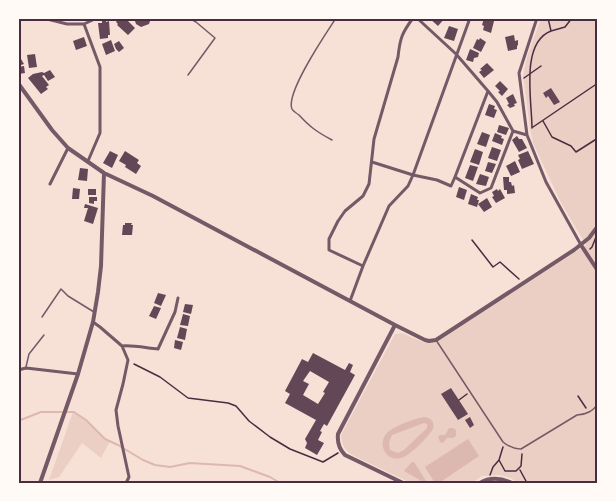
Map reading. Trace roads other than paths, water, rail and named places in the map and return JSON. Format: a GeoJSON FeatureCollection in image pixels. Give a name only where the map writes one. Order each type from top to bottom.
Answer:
{"type":"FeatureCollection","features":[{"type":"Feature","properties":{"kind":"street"},"geometry":{"type":"LineString","coordinates":[[43,18],[67,24],[84,24],[97,18]]}},
{"type":"Feature","properties":{"kind":"street"},"geometry":{"type":"LineString","coordinates":[[363,266],[329,250],[329,239],[345,211],[363,196],[369,184],[374,138],[403,32],[415,18],[456,54],[497,102],[513,131],[526,135]]}},
{"type":"Feature","properties":{"kind":"street"},"geometry":{"type":"LineString","coordinates":[[350,301],[389,206],[408,186],[470,18]]}},
{"type":"Feature","properties":{"kind":"street"},"geometry":{"type":"LineString","coordinates":[[537,18],[519,74],[526,135],[546,182],[598,272]]}},
{"type":"Feature","properties":{"kind":"street"},"geometry":{"type":"LineString","coordinates":[[84,24],[100,67],[100,133],[87,162]]}},
{"type":"Feature","properties":{"kind":"street"},"geometry":{"type":"LineString","coordinates":[[18,83],[68,148],[104,173],[153,196],[423,341],[436,340],[581,245],[598,226]]}},
{"type":"Feature","properties":{"kind":"street"},"geometry":{"type":"LineString","coordinates":[[372,162],[451,186],[488,91]]}},
{"type":"Feature","properties":{"kind":"street"},"geometry":{"type":"LineString","coordinates":[[454,177],[480,193],[491,188],[513,131]]}},
{"type":"Feature","properties":{"kind":"street"},"geometry":{"type":"LineString","coordinates":[[50,184],[68,148]]}},
{"type":"Feature","properties":{"kind":"street"},"geometry":{"type":"LineString","coordinates":[[40,483],[78,374],[95,313],[101,266],[104,173]]}},
{"type":"Feature","properties":{"kind":"street"},"geometry":{"type":"LineString","coordinates":[[122,346],[158,349],[175,312],[178,298]]}},
{"type":"Feature","properties":{"kind":"street"},"geometry":{"type":"LineString","coordinates":[[93,322],[122,346],[128,360],[116,410],[129,477],[126,483]]}},
{"type":"Feature","properties":{"kind":"street"},"geometry":{"type":"LineString","coordinates":[[395,325],[338,440],[341,451],[345,455],[403,483]]}},
{"type":"Feature","properties":{"kind":"street"},"geometry":{"type":"LineString","coordinates":[[18,370],[26,368],[78,374]]}},
{"type":"Feature","properties":{"kind":"street"},"geometry":{"type":"LineString","coordinates":[[480,483],[492,478],[512,483]]}},
{"type":"Feature","properties":{"kind":"lane"},"geometry":{"type":"LineString","coordinates":[[188,75],[215,38],[189,18]]}},
{"type":"Feature","properties":{"kind":"lane"},"geometry":{"type":"LineString","coordinates":[[332,140],[311,128],[292,109],[291,101],[303,71],[336,18]]}},
{"type":"Feature","properties":{"kind":"lane"},"geometry":{"type":"LineString","coordinates":[[42,317],[61,289],[95,313]]}},
{"type":"Feature","properties":{"kind":"lane"},"geometry":{"type":"LineString","coordinates":[[26,368],[28,354],[44,335]]}},
{"type":"Feature","properties":{"kind":"lane"},"geometry":{"type":"LineString","coordinates":[[436,340],[506,444],[515,449],[521,449],[577,415],[583,415],[595,408],[598,403]]}},
{"type":"Feature","properties":{"kind":"waterway"},"geometry":{"type":"LineString","coordinates":[[18,421],[41,412],[74,412],[86,420],[105,439],[155,465],[170,467],[190,463],[240,466],[280,483]]}}]}
